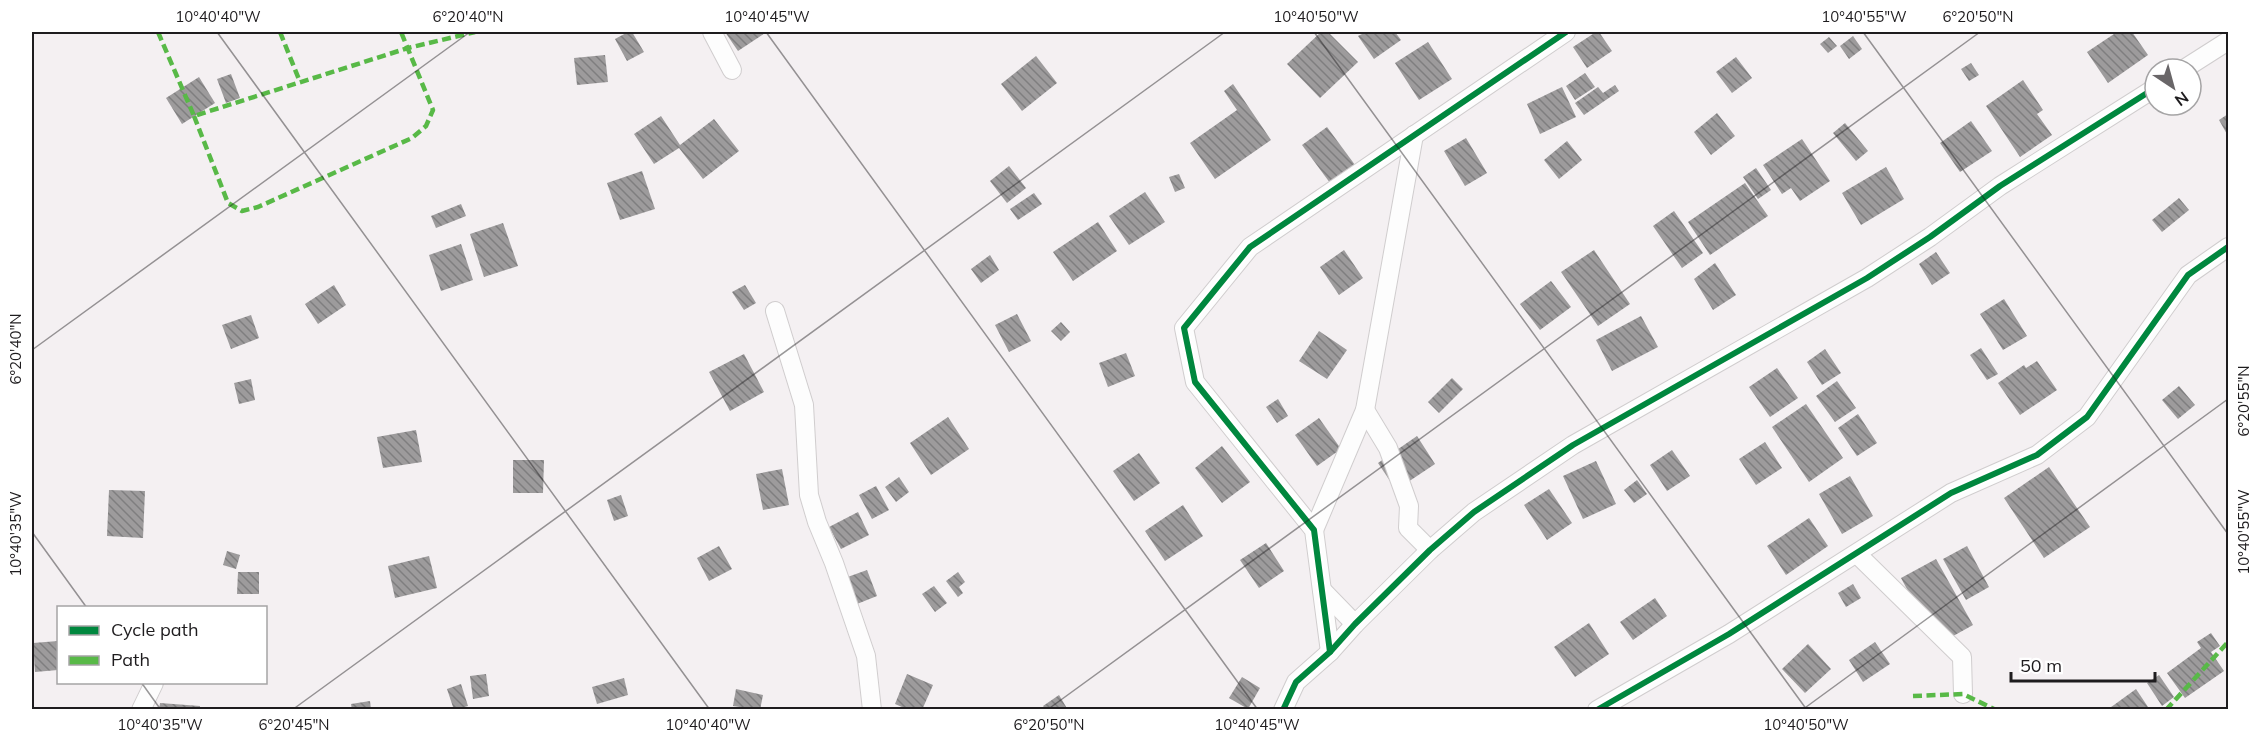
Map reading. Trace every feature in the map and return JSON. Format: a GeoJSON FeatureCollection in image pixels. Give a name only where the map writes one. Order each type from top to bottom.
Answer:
{"type":"FeatureCollection","features":[{"type":"Feature","properties":{"kind":"street"},"geometry":{"type":"LineString","coordinates":[[712,32],[732,69]]}},
{"type":"Feature","properties":{"kind":"street"},"geometry":{"type":"LineString","coordinates":[[1314,530],[1195,382],[1184,327],[1250,247],[1566,32]]}},
{"type":"Feature","properties":{"kind":"street"},"geometry":{"type":"LineString","coordinates":[[2203,57],[2229,41]]}},
{"type":"Feature","properties":{"kind":"street"},"geometry":{"type":"LineString","coordinates":[[1283,710],[1296,682],[1330,652],[1430,550],[1474,512],[1573,445],[1867,278],[1930,237],[2000,186],[2143,96]]}},
{"type":"Feature","properties":{"kind":"street"},"geometry":{"type":"LineString","coordinates":[[1330,652],[1314,530],[1365,410],[1414,135]]}},
{"type":"Feature","properties":{"kind":"street"},"geometry":{"type":"LineString","coordinates":[[1598,710],[1729,634],[1951,493],[2037,455],[2087,417],[2188,275],[2229,247]]}},
{"type":"Feature","properties":{"kind":"street"},"geometry":{"type":"LineString","coordinates":[[775,311],[804,405],[809,495],[866,656],[872,710]]}},
{"type":"Feature","properties":{"kind":"street"},"geometry":{"type":"LineString","coordinates":[[1365,410],[1392,457],[1409,506],[1408,528],[1430,550]]}},
{"type":"Feature","properties":{"kind":"street"},"geometry":{"type":"LineString","coordinates":[[1857,554],[1962,657],[1963,694]]}},
{"type":"Feature","properties":{"kind":"street"},"geometry":{"type":"LineString","coordinates":[[1322,590],[1355,624]]}},
{"type":"Feature","properties":{"kind":"street"},"geometry":{"type":"LineString","coordinates":[[141,710],[154,684]]}},
{"type":"Feature","properties":{"kind":"building"},"geometry":{"type":"Polygon","coordinates":[[[632,32],[644,52],[627,61],[615,39],[632,32]]]}},
{"type":"Feature","properties":{"kind":"building"},"geometry":{"type":"Polygon","coordinates":[[[725,32],[764,32],[765,33],[738,51],[725,32]]]}},
{"type":"Feature","properties":{"kind":"building"},"geometry":{"type":"Polygon","coordinates":[[[1321,32],[1328,32],[1358,62],[1320,98],[1287,64],[1321,32]]]}},
{"type":"Feature","properties":{"kind":"building"},"geometry":{"type":"Polygon","coordinates":[[[1366,32],[1395,32],[1401,40],[1374,59],[1358,36],[1366,32]]]}},
{"type":"Feature","properties":{"kind":"building"},"geometry":{"type":"Polygon","coordinates":[[[1599,32],[1612,51],[1587,68],[1573,47],[1599,32]]]}},
{"type":"Feature","properties":{"kind":"building"},"geometry":{"type":"Polygon","coordinates":[[[2117,32],[2132,32],[2148,55],[2108,83],[2087,52],[2117,32]]]}},
{"type":"Feature","properties":{"kind":"building"},"geometry":{"type":"Polygon","coordinates":[[[1853,36],[1862,49],[1849,59],[1840,46],[1853,36]]]}},
{"type":"Feature","properties":{"kind":"building"},"geometry":{"type":"Polygon","coordinates":[[[1829,37],[1837,46],[1828,53],[1820,44],[1829,37]]]}},
{"type":"Feature","properties":{"kind":"building"},"geometry":{"type":"Polygon","coordinates":[[[1428,42],[1452,79],[1419,100],[1395,63],[1428,42]]]}},
{"type":"Feature","properties":{"kind":"building"},"geometry":{"type":"Polygon","coordinates":[[[605,55],[608,82],[577,85],[574,58],[605,55]]]}},
{"type":"Feature","properties":{"kind":"building"},"geometry":{"type":"Polygon","coordinates":[[[1036,56],[1057,83],[1022,111],[1001,84],[1036,56]]]}},
{"type":"Feature","properties":{"kind":"building"},"geometry":{"type":"Polygon","coordinates":[[[1736,57],[1752,78],[1732,93],[1716,72],[1736,57]]]}},
{"type":"Feature","properties":{"kind":"building"},"geometry":{"type":"Polygon","coordinates":[[[1971,63],[1979,75],[1969,81],[1961,69],[1971,63]]]}},
{"type":"Feature","properties":{"kind":"building"},"geometry":{"type":"Polygon","coordinates":[[[1585,73],[1595,87],[1575,100],[1566,86],[1585,73]]]}},
{"type":"Feature","properties":{"kind":"building"},"geometry":{"type":"Polygon","coordinates":[[[231,74],[240,98],[226,103],[217,79],[231,74]]]}},
{"type":"Feature","properties":{"kind":"building"},"geometry":{"type":"Polygon","coordinates":[[[199,77],[215,103],[182,124],[166,98],[199,77]]]}},
{"type":"Feature","properties":{"kind":"building"},"geometry":{"type":"Polygon","coordinates":[[[2023,80],[2043,110],[2037,114],[2052,135],[2020,157],[1986,106],[2023,80]]]}},
{"type":"Feature","properties":{"kind":"building"},"geometry":{"type":"Polygon","coordinates":[[[1233,84],[1271,140],[1215,179],[1190,143],[1237,110],[1224,91],[1233,84]]]}},
{"type":"Feature","properties":{"kind":"building"},"geometry":{"type":"Polygon","coordinates":[[[1615,85],[1619,91],[1584,115],[1575,103],[1598,87],[1603,93],[1615,85]]]}},
{"type":"Feature","properties":{"kind":"building"},"geometry":{"type":"Polygon","coordinates":[[[1562,87],[1576,117],[1540,134],[1527,104],[1562,87]]]}},
{"type":"Feature","properties":{"kind":"building"},"geometry":{"type":"Polygon","coordinates":[[[1717,113],[1735,136],[1711,155],[1694,132],[1717,113]]]}},
{"type":"Feature","properties":{"kind":"building"},"geometry":{"type":"Polygon","coordinates":[[[2228,114],[2228,136],[2219,120],[2228,114]]]}},
{"type":"Feature","properties":{"kind":"building"},"geometry":{"type":"Polygon","coordinates":[[[661,116],[680,145],[714,119],[739,151],[703,179],[679,148],[654,164],[634,134],[661,116]]]}},
{"type":"Feature","properties":{"kind":"building"},"geometry":{"type":"Polygon","coordinates":[[[1971,121],[1992,151],[1960,172],[1940,143],[1971,121]]]}},
{"type":"Feature","properties":{"kind":"building"},"geometry":{"type":"Polygon","coordinates":[[[1845,123],[1868,151],[1856,161],[1833,133],[1845,123]]]}},
{"type":"Feature","properties":{"kind":"building"},"geometry":{"type":"Polygon","coordinates":[[[1327,127],[1358,169],[1333,187],[1302,145],[1327,127]]]}},
{"type":"Feature","properties":{"kind":"building"},"geometry":{"type":"Polygon","coordinates":[[[1466,138],[1487,173],[1465,186],[1444,151],[1466,138]]]}},
{"type":"Feature","properties":{"kind":"building"},"geometry":{"type":"Polygon","coordinates":[[[1802,139],[1830,181],[1800,201],[1791,188],[1782,194],[1763,165],[1802,139]]]}},
{"type":"Feature","properties":{"kind":"building"},"geometry":{"type":"Polygon","coordinates":[[[1567,141],[1582,160],[1559,179],[1544,160],[1567,141]]]}},
{"type":"Feature","properties":{"kind":"building"},"geometry":{"type":"Polygon","coordinates":[[[1009,166],[1026,188],[1007,203],[990,181],[1009,166]]]}},
{"type":"Feature","properties":{"kind":"building"},"geometry":{"type":"Polygon","coordinates":[[[1886,167],[1904,199],[1861,225],[1842,193],[1886,167]]]}},
{"type":"Feature","properties":{"kind":"building"},"geometry":{"type":"Polygon","coordinates":[[[1756,168],[1771,190],[1758,199],[1743,177],[1756,168]]]}},
{"type":"Feature","properties":{"kind":"building"},"geometry":{"type":"Polygon","coordinates":[[[642,171],[655,209],[620,220],[607,183],[642,171]]]}},
{"type":"Feature","properties":{"kind":"building"},"geometry":{"type":"Polygon","coordinates":[[[1179,174],[1185,188],[1175,192],[1169,177],[1179,174]]]}},
{"type":"Feature","properties":{"kind":"building"},"geometry":{"type":"Polygon","coordinates":[[[1745,183],[1768,216],[1710,255],[1688,222],[1745,183]]]}},
{"type":"Feature","properties":{"kind":"building"},"geometry":{"type":"Polygon","coordinates":[[[1145,192],[1165,222],[1129,245],[1109,216],[1145,192]]]}},
{"type":"Feature","properties":{"kind":"building"},"geometry":{"type":"Polygon","coordinates":[[[1034,193],[1042,204],[1018,220],[1010,209],[1034,193]]]}},
{"type":"Feature","properties":{"kind":"building"},"geometry":{"type":"Polygon","coordinates":[[[2179,198],[2189,210],[2162,232],[2152,220],[2179,198]]]}},
{"type":"Feature","properties":{"kind":"building"},"geometry":{"type":"Polygon","coordinates":[[[461,204],[466,216],[436,228],[431,216],[461,204]]]}},
{"type":"Feature","properties":{"kind":"building"},"geometry":{"type":"Polygon","coordinates":[[[1674,211],[1703,253],[1682,268],[1653,226],[1674,211]]]}},
{"type":"Feature","properties":{"kind":"building"},"geometry":{"type":"Polygon","coordinates":[[[1098,222],[1117,251],[1073,281],[1053,252],[1098,222]]]}},
{"type":"Feature","properties":{"kind":"building"},"geometry":{"type":"Polygon","coordinates":[[[503,223],[518,266],[484,277],[470,234],[503,223]]]}},
{"type":"Feature","properties":{"kind":"building"},"geometry":{"type":"Polygon","coordinates":[[[461,244],[473,280],[441,291],[429,255],[461,244]]]}},
{"type":"Feature","properties":{"kind":"building"},"geometry":{"type":"Polygon","coordinates":[[[1344,250],[1363,278],[1339,295],[1320,267],[1344,250]]]}},
{"type":"Feature","properties":{"kind":"building"},"geometry":{"type":"Polygon","coordinates":[[[1594,250],[1630,304],[1598,326],[1561,272],[1594,250]]]}},
{"type":"Feature","properties":{"kind":"building"},"geometry":{"type":"Polygon","coordinates":[[[1936,252],[1950,273],[1932,285],[1919,264],[1936,252]]]}},
{"type":"Feature","properties":{"kind":"building"},"geometry":{"type":"Polygon","coordinates":[[[990,255],[999,270],[981,283],[971,269],[990,255]]]}},
{"type":"Feature","properties":{"kind":"building"},"geometry":{"type":"Polygon","coordinates":[[[1715,263],[1736,295],[1713,310],[1694,279],[1715,263]]]}},
{"type":"Feature","properties":{"kind":"building"},"geometry":{"type":"Polygon","coordinates":[[[1551,281],[1571,307],[1540,330],[1520,304],[1551,281]]]}},
{"type":"Feature","properties":{"kind":"building"},"geometry":{"type":"Polygon","coordinates":[[[334,285],[346,305],[318,324],[305,304],[334,285]]]}},
{"type":"Feature","properties":{"kind":"building"},"geometry":{"type":"Polygon","coordinates":[[[745,285],[756,303],[744,310],[732,292],[745,285]]]}},
{"type":"Feature","properties":{"kind":"building"},"geometry":{"type":"Polygon","coordinates":[[[2004,299],[2027,336],[2003,350],[1980,314],[2004,299]]]}},
{"type":"Feature","properties":{"kind":"building"},"geometry":{"type":"Polygon","coordinates":[[[1017,314],[1031,341],[1009,352],[995,325],[1017,314]]]}},
{"type":"Feature","properties":{"kind":"building"},"geometry":{"type":"Polygon","coordinates":[[[251,315],[259,338],[231,349],[222,325],[251,315]]]}},
{"type":"Feature","properties":{"kind":"building"},"geometry":{"type":"Polygon","coordinates":[[[1641,316],[1658,347],[1612,371],[1596,340],[1641,316]]]}},
{"type":"Feature","properties":{"kind":"building"},"geometry":{"type":"Polygon","coordinates":[[[1061,322],[1070,332],[1061,341],[1051,331],[1061,322]]]}},
{"type":"Feature","properties":{"kind":"building"},"geometry":{"type":"Polygon","coordinates":[[[1319,331],[1347,350],[1327,379],[1299,361],[1319,331]]]}},
{"type":"Feature","properties":{"kind":"building"},"geometry":{"type":"Polygon","coordinates":[[[1981,348],[1998,374],[1987,380],[1970,355],[1981,348]]]}},
{"type":"Feature","properties":{"kind":"building"},"geometry":{"type":"Polygon","coordinates":[[[1825,349],[1841,373],[1822,385],[1807,362],[1825,349]]]}},
{"type":"Feature","properties":{"kind":"building"},"geometry":{"type":"Polygon","coordinates":[[[1126,353],[1135,376],[1108,387],[1099,363],[1126,353]]]}},
{"type":"Feature","properties":{"kind":"building"},"geometry":{"type":"Polygon","coordinates":[[[744,354],[764,392],[730,411],[709,372],[744,354]]]}},
{"type":"Feature","properties":{"kind":"building"},"geometry":{"type":"Polygon","coordinates":[[[2037,361],[2057,390],[2020,415],[1998,383],[2024,365],[2026,368],[2037,361]]]}},
{"type":"Feature","properties":{"kind":"building"},"geometry":{"type":"Polygon","coordinates":[[[1777,368],[1798,398],[1770,417],[1749,387],[1777,368]]]}},
{"type":"Feature","properties":{"kind":"building"},"geometry":{"type":"Polygon","coordinates":[[[1452,378],[1463,389],[1439,413],[1428,402],[1452,378]]]}},
{"type":"Feature","properties":{"kind":"building"},"geometry":{"type":"Polygon","coordinates":[[[251,379],[255,400],[239,404],[234,383],[251,379]]]}},
{"type":"Feature","properties":{"kind":"building"},"geometry":{"type":"Polygon","coordinates":[[[1837,381],[1856,408],[1835,422],[1816,396],[1837,381]]]}},
{"type":"Feature","properties":{"kind":"building"},"geometry":{"type":"Polygon","coordinates":[[[2179,386],[2195,405],[2178,419],[2162,400],[2179,386]]]}},
{"type":"Feature","properties":{"kind":"building"},"geometry":{"type":"Polygon","coordinates":[[[1278,399],[1288,416],[1277,423],[1266,407],[1278,399]]]}},
{"type":"Feature","properties":{"kind":"building"},"geometry":{"type":"Polygon","coordinates":[[[1806,404],[1843,458],[1809,482],[1772,427],[1806,404]]]}},
{"type":"Feature","properties":{"kind":"building"},"geometry":{"type":"Polygon","coordinates":[[[1858,414],[1877,443],[1857,456],[1838,428],[1858,414]]]}},
{"type":"Feature","properties":{"kind":"building"},"geometry":{"type":"Polygon","coordinates":[[[948,417],[969,449],[931,475],[910,443],[948,417]]]}},
{"type":"Feature","properties":{"kind":"building"},"geometry":{"type":"Polygon","coordinates":[[[1319,418],[1341,449],[1317,466],[1295,435],[1319,418]]]}},
{"type":"Feature","properties":{"kind":"building"},"geometry":{"type":"Polygon","coordinates":[[[416,430],[422,462],[383,468],[377,437],[416,430]]]}},
{"type":"Feature","properties":{"kind":"building"},"geometry":{"type":"Polygon","coordinates":[[[1417,436],[1435,464],[1396,490],[1378,463],[1417,436]]]}},
{"type":"Feature","properties":{"kind":"building"},"geometry":{"type":"Polygon","coordinates":[[[1765,442],[1782,468],[1756,485],[1739,459],[1765,442]]]}},
{"type":"Feature","properties":{"kind":"building"},"geometry":{"type":"Polygon","coordinates":[[[1222,446],[1250,482],[1222,503],[1195,468],[1222,446]]]}},
{"type":"Feature","properties":{"kind":"building"},"geometry":{"type":"Polygon","coordinates":[[[1672,450],[1690,476],[1667,491],[1650,465],[1672,450]]]}},
{"type":"Feature","properties":{"kind":"building"},"geometry":{"type":"Polygon","coordinates":[[[1139,453],[1160,483],[1134,501],[1113,471],[1139,453]]]}},
{"type":"Feature","properties":{"kind":"building"},"geometry":{"type":"Polygon","coordinates":[[[513,460],[544,460],[543,493],[513,493],[513,460]]]}},
{"type":"Feature","properties":{"kind":"building"},"geometry":{"type":"Polygon","coordinates":[[[1596,461],[1616,504],[1583,519],[1563,476],[1596,461]]]}},
{"type":"Feature","properties":{"kind":"building"},"geometry":{"type":"Polygon","coordinates":[[[2049,467],[2090,527],[2044,558],[2004,498],[2049,467]]]}},
{"type":"Feature","properties":{"kind":"building"},"geometry":{"type":"Polygon","coordinates":[[[782,469],[789,505],[763,510],[756,474],[782,469]]]}},
{"type":"Feature","properties":{"kind":"building"},"geometry":{"type":"Polygon","coordinates":[[[1850,476],[1873,516],[1842,534],[1819,494],[1850,476]]]}},
{"type":"Feature","properties":{"kind":"building"},"geometry":{"type":"Polygon","coordinates":[[[899,477],[909,492],[896,502],[885,487],[899,477]]]}},
{"type":"Feature","properties":{"kind":"building"},"geometry":{"type":"Polygon","coordinates":[[[1637,480],[1647,494],[1634,503],[1624,490],[1637,480]]]}},
{"type":"Feature","properties":{"kind":"building"},"geometry":{"type":"Polygon","coordinates":[[[876,486],[889,510],[872,519],[859,495],[876,486]]]}},
{"type":"Feature","properties":{"kind":"building"},"geometry":{"type":"Polygon","coordinates":[[[1549,489],[1572,523],[1547,540],[1524,505],[1549,489]]]}},
{"type":"Feature","properties":{"kind":"building"},"geometry":{"type":"Polygon","coordinates":[[[109,490],[145,491],[143,538],[107,536],[109,490]]]}},
{"type":"Feature","properties":{"kind":"building"},"geometry":{"type":"Polygon","coordinates":[[[621,495],[628,516],[614,521],[607,500],[621,495]]]}},
{"type":"Feature","properties":{"kind":"building"},"geometry":{"type":"Polygon","coordinates":[[[1183,505],[1203,536],[1165,561],[1145,531],[1183,505]]]}},
{"type":"Feature","properties":{"kind":"building"},"geometry":{"type":"Polygon","coordinates":[[[858,512],[869,535],[841,549],[829,527],[858,512]]]}},
{"type":"Feature","properties":{"kind":"building"},"geometry":{"type":"Polygon","coordinates":[[[1809,518],[1828,546],[1786,575],[1767,546],[1809,518]]]}},
{"type":"Feature","properties":{"kind":"building"},"geometry":{"type":"Polygon","coordinates":[[[1266,543],[1284,571],[1259,588],[1240,560],[1266,543]]]}},
{"type":"Feature","properties":{"kind":"building"},"geometry":{"type":"Polygon","coordinates":[[[719,546],[732,569],[709,581],[697,558],[719,546]]]}},
{"type":"Feature","properties":{"kind":"building"},"geometry":{"type":"Polygon","coordinates":[[[1967,546],[1989,587],[1966,600],[1943,559],[1967,546]]]}},
{"type":"Feature","properties":{"kind":"building"},"geometry":{"type":"Polygon","coordinates":[[[227,551],[240,555],[236,569],[223,565],[227,551]]]}},
{"type":"Feature","properties":{"kind":"building"},"geometry":{"type":"Polygon","coordinates":[[[429,556],[437,588],[395,598],[388,566],[429,556]]]}},
{"type":"Feature","properties":{"kind":"building"},"geometry":{"type":"Polygon","coordinates":[[[1936,559],[1973,625],[1937,645],[1901,578],[1936,559]]]}},
{"type":"Feature","properties":{"kind":"building"},"geometry":{"type":"Polygon","coordinates":[[[867,570],[877,596],[852,606],[842,579],[867,570]]]}},
{"type":"Feature","properties":{"kind":"building"},"geometry":{"type":"Polygon","coordinates":[[[238,572],[259,572],[259,594],[237,594],[238,572]]]}},
{"type":"Feature","properties":{"kind":"building"},"geometry":{"type":"Polygon","coordinates":[[[958,572],[965,582],[959,587],[963,593],[958,597],[946,581],[958,572]]]}},
{"type":"Feature","properties":{"kind":"building"},"geometry":{"type":"Polygon","coordinates":[[[1853,584],[1861,598],[1846,607],[1838,593],[1853,584]]]}},
{"type":"Feature","properties":{"kind":"building"},"geometry":{"type":"Polygon","coordinates":[[[934,586],[947,603],[935,612],[922,594],[934,586]]]}},
{"type":"Feature","properties":{"kind":"building"},"geometry":{"type":"Polygon","coordinates":[[[1655,598],[1667,616],[1633,640],[1620,622],[1655,598]]]}},
{"type":"Feature","properties":{"kind":"building"},"geometry":{"type":"Polygon","coordinates":[[[1589,623],[1609,654],[1575,677],[1554,647],[1589,623]]]}},
{"type":"Feature","properties":{"kind":"building"},"geometry":{"type":"Polygon","coordinates":[[[2211,633],[2220,646],[2211,652],[2224,671],[2185,698],[2167,673],[2201,648],[2197,642],[2211,633]]]}},
{"type":"Feature","properties":{"kind":"building"},"geometry":{"type":"Polygon","coordinates":[[[57,641],[57,670],[35,672],[33,643],[57,641]]]}},
{"type":"Feature","properties":{"kind":"building"},"geometry":{"type":"Polygon","coordinates":[[[1875,642],[1890,664],[1863,682],[1849,660],[1875,642]]]}},
{"type":"Feature","properties":{"kind":"building"},"geometry":{"type":"Polygon","coordinates":[[[1808,644],[1831,669],[1805,693],[1782,669],[1808,644]]]}},
{"type":"Feature","properties":{"kind":"building"},"geometry":{"type":"Polygon","coordinates":[[[486,674],[489,696],[473,699],[470,676],[486,674]]]}},
{"type":"Feature","properties":{"kind":"building"},"geometry":{"type":"Polygon","coordinates":[[[907,674],[933,685],[922,710],[909,710],[895,704],[907,674]]]}},
{"type":"Feature","properties":{"kind":"building"},"geometry":{"type":"Polygon","coordinates":[[[2159,675],[2174,697],[2162,706],[2147,683],[2159,675]]]}},
{"type":"Feature","properties":{"kind":"building"},"geometry":{"type":"Polygon","coordinates":[[[1242,677],[1260,688],[1248,709],[1229,698],[1242,677]]]}},
{"type":"Feature","properties":{"kind":"building"},"geometry":{"type":"Polygon","coordinates":[[[624,678],[628,695],[597,704],[592,687],[624,678]]]}},
{"type":"Feature","properties":{"kind":"building"},"geometry":{"type":"Polygon","coordinates":[[[461,684],[468,706],[454,710],[447,689],[461,684]]]}},
{"type":"Feature","properties":{"kind":"building"},"geometry":{"type":"Polygon","coordinates":[[[736,689],[763,695],[760,710],[733,706],[736,689]]]}},
{"type":"Feature","properties":{"kind":"building"},"geometry":{"type":"Polygon","coordinates":[[[2136,689],[2150,710],[2107,710],[2136,689]]]}},
{"type":"Feature","properties":{"kind":"building"},"geometry":{"type":"Polygon","coordinates":[[[1059,695],[1068,710],[1046,710],[1043,706],[1059,695]]]}},
{"type":"Feature","properties":{"kind":"building"},"geometry":{"type":"Polygon","coordinates":[[[370,701],[371,710],[352,710],[351,704],[370,701]]]}},
{"type":"Feature","properties":{"kind":"building"},"geometry":{"type":"Polygon","coordinates":[[[160,703],[200,706],[200,710],[159,710],[160,703]]]}},
{"type":"Feature","properties":{"kind":"marked path"},"geometry":{"type":"LineString","coordinates":[[158,32],[194,116],[408,48],[475,32]]}},
{"type":"Feature","properties":{"kind":"marked path"},"geometry":{"type":"LineString","coordinates":[[280,32],[300,82]]}},
{"type":"Feature","properties":{"kind":"marked path"},"geometry":{"type":"LineString","coordinates":[[194,116],[228,203],[242,211],[258,207],[412,138],[426,126],[433,110],[401,32]]}},
{"type":"Feature","properties":{"kind":"marked path"},"geometry":{"type":"LineString","coordinates":[[2166,710],[2228,642]]}},
{"type":"Feature","properties":{"kind":"marked path"},"geometry":{"type":"LineString","coordinates":[[1913,696],[1963,694],[1996,710]]}},
{"type":"Feature","properties":{"kind":"cycle path"},"geometry":{"type":"LineString","coordinates":[[1330,652],[1314,530],[1195,382],[1184,328],[1250,247],[1566,32]]}},
{"type":"Feature","properties":{"kind":"cycle path"},"geometry":{"type":"LineString","coordinates":[[1283,710],[1296,682],[1330,652],[1430,550],[1474,512],[1573,445],[1867,278],[1930,237],[2000,186],[2143,96]]}},
{"type":"Feature","properties":{"kind":"cycle path"},"geometry":{"type":"LineString","coordinates":[[1597,710],[1729,634],[1951,493],[2037,455],[2087,417],[2188,275],[2228,247]]}}]}
